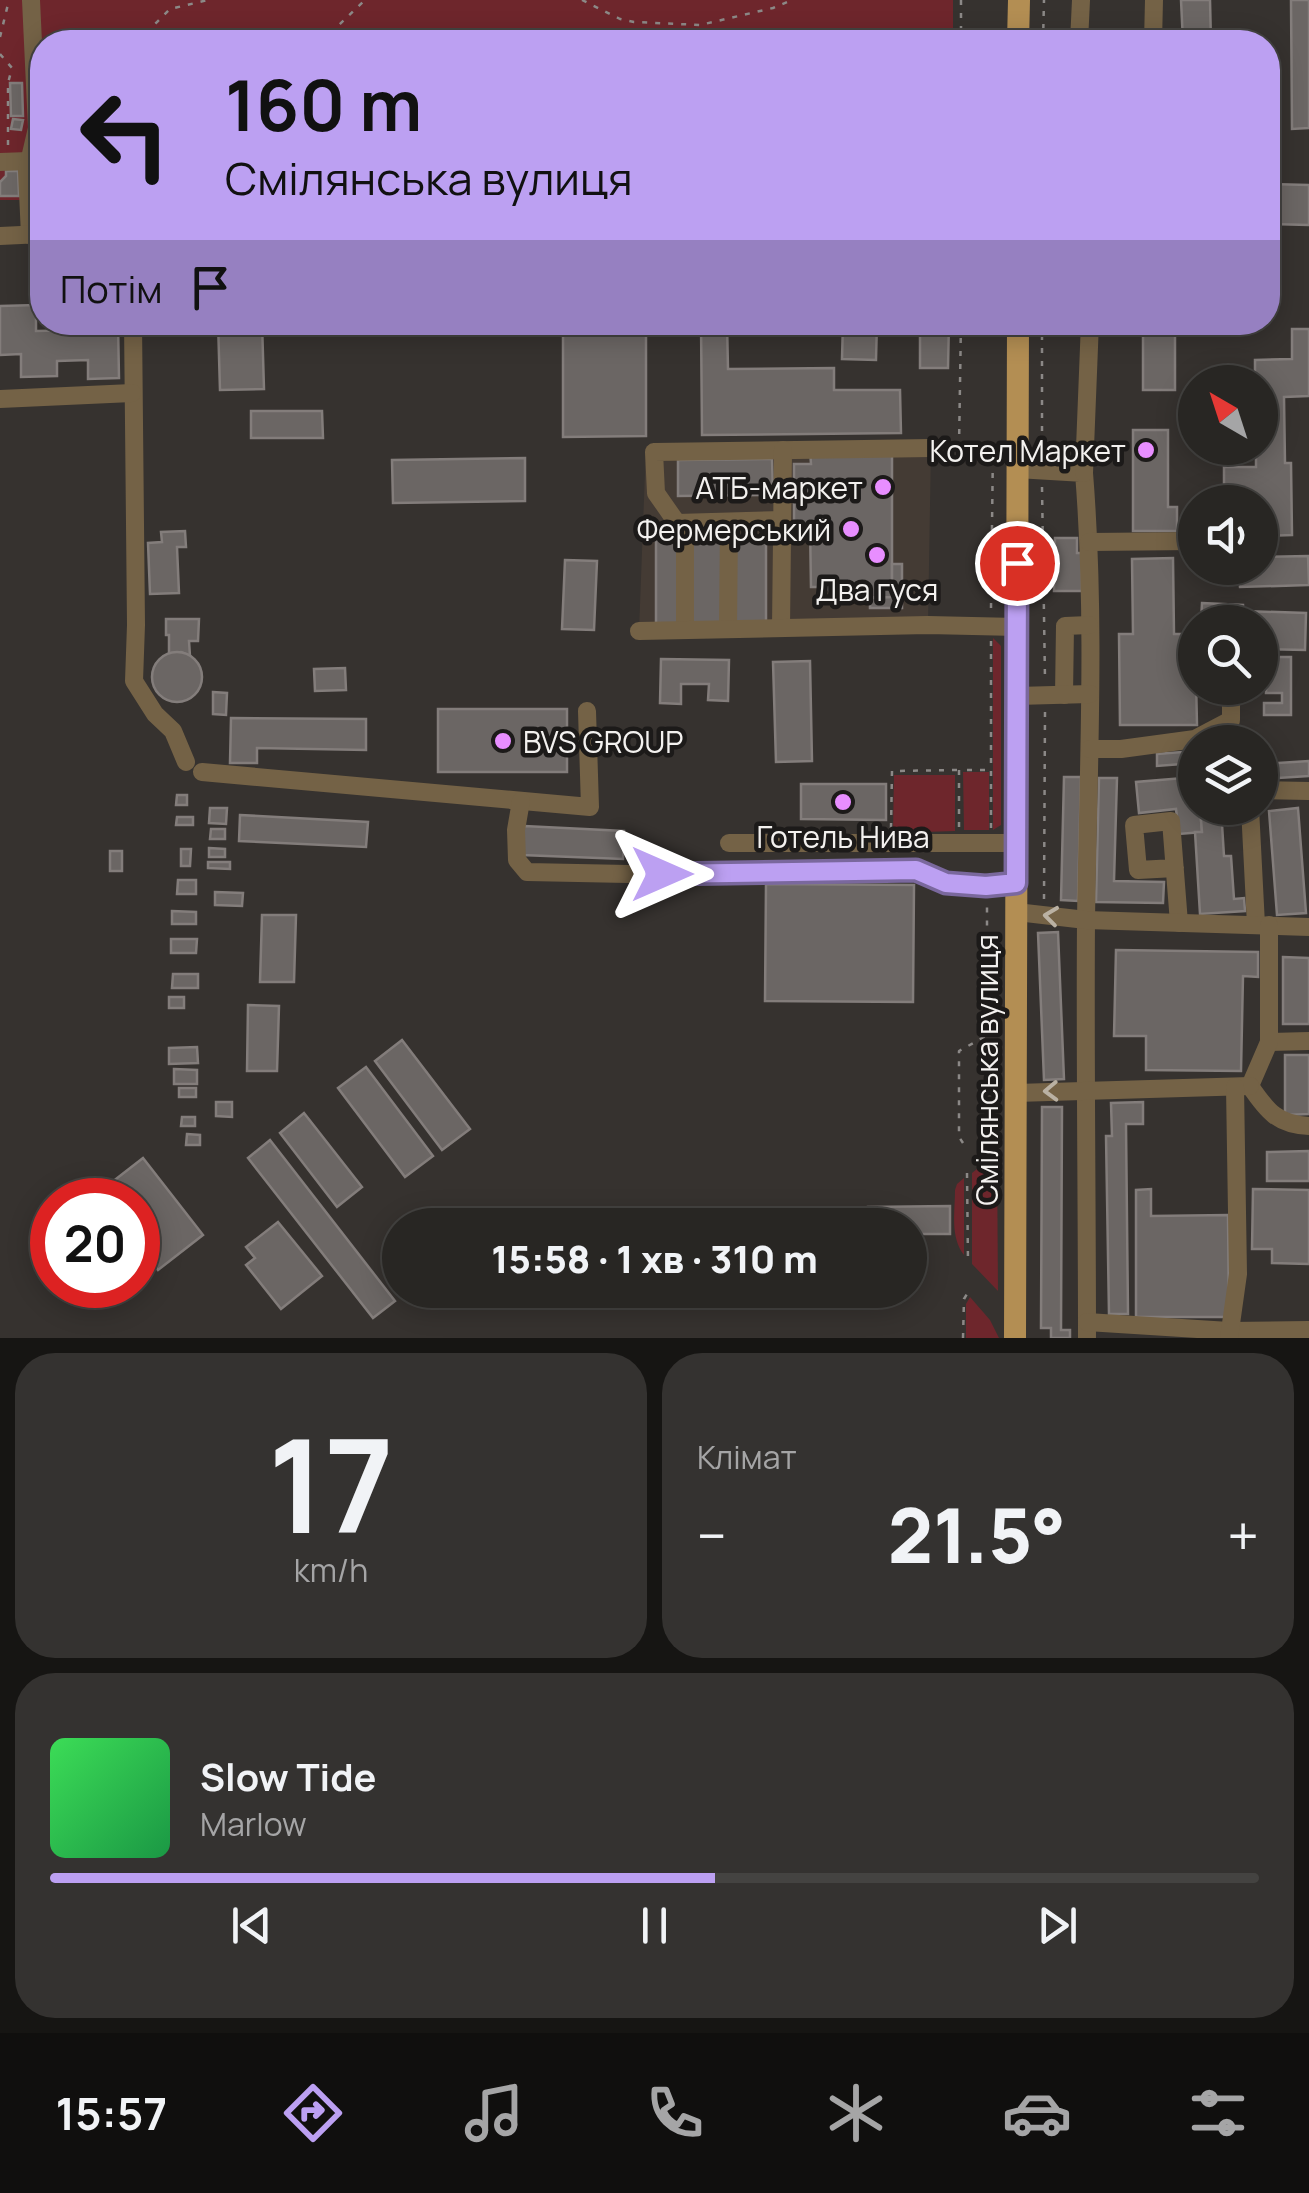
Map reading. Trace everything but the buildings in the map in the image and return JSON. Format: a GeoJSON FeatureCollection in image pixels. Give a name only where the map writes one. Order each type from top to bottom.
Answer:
{"type":"FeatureCollection","features":[{"type":"Feature","properties":{"kind":"main road"},"geometry":{"type":"LineString","coordinates":[[1018,30],[1019,0]]}},
{"type":"Feature","properties":{"kind":"main road","name":"Смілянська вулиця"},"geometry":{"type":"LineString","coordinates":[[1016,1338],[1018,335]]}},
{"type":"Feature","properties":{"kind":"street"},"geometry":{"type":"LineString","coordinates":[[31,0],[32,30]]}},
{"type":"Feature","properties":{"kind":"street"},"geometry":{"type":"LineString","coordinates":[[1079,30],[1080,0]]}},
{"type":"Feature","properties":{"kind":"street"},"geometry":{"type":"LineString","coordinates":[[1153,30],[1154,0]]}},
{"type":"Feature","properties":{"kind":"street"},"geometry":{"type":"LineString","coordinates":[[13,162],[30,215]]}},
{"type":"Feature","properties":{"kind":"street"},"geometry":{"type":"LineString","coordinates":[[0,236],[30,234]]}},
{"type":"Feature","properties":{"kind":"street"},"geometry":{"type":"LineString","coordinates":[[133,335],[134,681],[154,714],[173,731],[194,767],[590,807],[587,712]]}},
{"type":"Feature","properties":{"kind":"street"},"geometry":{"type":"LineString","coordinates":[[1089,335],[1084,473],[1090,542],[1087,1330],[1229,1334],[1309,1330]]}},
{"type":"Feature","properties":{"kind":"street"},"geometry":{"type":"LineString","coordinates":[[0,399],[132,393]]}},
{"type":"Feature","properties":{"kind":"street"},"geometry":{"type":"LineString","coordinates":[[782,520],[677,523],[656,494],[654,452],[931,448]]}},
{"type":"Feature","properties":{"kind":"street"},"geometry":{"type":"LineString","coordinates":[[781,628],[783,450]]}},
{"type":"Feature","properties":{"kind":"street"},"geometry":{"type":"LineString","coordinates":[[1018,470],[1084,473]]}},
{"type":"Feature","properties":{"kind":"street"},"geometry":{"type":"LineString","coordinates":[[728,629],[730,522]]}},
{"type":"Feature","properties":{"kind":"street"},"geometry":{"type":"LineString","coordinates":[[685,523],[685,630]]}},
{"type":"Feature","properties":{"kind":"street"},"geometry":{"type":"LineString","coordinates":[[1090,542],[1178,541]]}},
{"type":"Feature","properties":{"kind":"street"},"geometry":{"type":"LineString","coordinates":[[1055,695],[1065,626],[1089,624]]}},
{"type":"Feature","properties":{"kind":"street"},"geometry":{"type":"LineString","coordinates":[[639,631],[1017,627]]}},
{"type":"Feature","properties":{"kind":"street"},"geometry":{"type":"LineString","coordinates":[[1017,696],[1090,694]]}},
{"type":"Feature","properties":{"kind":"street"},"geometry":{"type":"LineString","coordinates":[[1090,749],[1194,739],[1231,720],[1231,705]]}},
{"type":"Feature","properties":{"kind":"street"},"geometry":{"type":"LineString","coordinates":[[1278,790],[1309,791]]}},
{"type":"Feature","properties":{"kind":"street"},"geometry":{"type":"LineString","coordinates":[[521,800],[516,855],[527,872],[916,870],[946,883],[1016,883]]}},
{"type":"Feature","properties":{"kind":"street"},"geometry":{"type":"LineString","coordinates":[[1229,1334],[1238,1274],[1242,1086],[1269,1042],[1252,825]]}},
{"type":"Feature","properties":{"kind":"street"},"geometry":{"type":"LineString","coordinates":[[729,843],[1016,843]]}},
{"type":"Feature","properties":{"kind":"street"},"geometry":{"type":"LineString","coordinates":[[1175,868],[1180,923]]}},
{"type":"Feature","properties":{"kind":"street"},"geometry":{"type":"LineString","coordinates":[[1016,912],[1086,920],[1309,926]]}},
{"type":"Feature","properties":{"kind":"street"},"geometry":{"type":"LineString","coordinates":[[1269,1042],[1309,1041]]}},
{"type":"Feature","properties":{"kind":"street"},"geometry":{"type":"LineString","coordinates":[[1016,1093],[1242,1086],[1287,1126],[1309,1126]]}},
{"type":"Feature","properties":{"kind":"path"},"geometry":{"type":"LineString","coordinates":[[0,36],[8,0]]}},
{"type":"Feature","properties":{"kind":"path"},"geometry":{"type":"LineString","coordinates":[[149,30],[170,9],[208,0]]}},
{"type":"Feature","properties":{"kind":"path"},"geometry":{"type":"LineString","coordinates":[[334,30],[365,0]]}},
{"type":"Feature","properties":{"kind":"path"},"geometry":{"type":"LineString","coordinates":[[582,0],[620,20],[700,25],[792,0]]}},
{"type":"Feature","properties":{"kind":"path"},"geometry":{"type":"LineString","coordinates":[[961,0],[961,30]]}},
{"type":"Feature","properties":{"kind":"path"},"geometry":{"type":"LineString","coordinates":[[1044,0],[1044,30]]}},
{"type":"Feature","properties":{"kind":"path"},"geometry":{"type":"LineString","coordinates":[[0,54],[12,68],[8,83],[13,162]]}},
{"type":"Feature","properties":{"kind":"path"},"geometry":{"type":"LineString","coordinates":[[959,447],[961,335]]}},
{"type":"Feature","properties":{"kind":"path"},"geometry":{"type":"LineString","coordinates":[[1042,335],[1042,471],[1055,695],[1044,915]]}},
{"type":"Feature","properties":{"kind":"path"},"geometry":{"type":"LineString","coordinates":[[987,843],[993,445]]}},
{"type":"Feature","properties":{"kind":"path"},"geometry":{"type":"LineString","coordinates":[[959,770],[959,843]]}},
{"type":"Feature","properties":{"kind":"path"},"geometry":{"type":"LineString","coordinates":[[891,843],[892,771],[990,770]]}},
{"type":"Feature","properties":{"kind":"path"},"geometry":{"type":"LineString","coordinates":[[963,1143],[959,1051],[984,1037],[986,1030],[986,886]]}},
{"type":"Feature","properties":{"kind":"path"},"geometry":{"type":"LineString","coordinates":[[967,1173],[968,1262]]}},
{"type":"Feature","properties":{"kind":"path"},"geometry":{"type":"LineString","coordinates":[[962,1338],[967,1294]]}},
{"type":"Feature","properties":{"kind":"shaded area"},"geometry":{"type":"Polygon","coordinates":[[[0,0],[953,0],[953,30],[30,30],[30,201],[0,200],[0,0]]]}},
{"type":"Feature","properties":{"kind":"shaded area","name":"Фермерський"},"geometry":{"type":"Polygon","coordinates":[[[646,446],[783,450],[931,448],[928,625],[639,631],[646,446]]]}},
{"type":"Feature","properties":{"kind":"shaded area"},"geometry":{"type":"Polygon","coordinates":[[[993,638],[1001,646],[1001,825],[993,830],[993,638]]]}},
{"type":"Feature","properties":{"kind":"shaded area"},"geometry":{"type":"Polygon","coordinates":[[[963,772],[989,772],[989,830],[964,830],[963,772]]]}},
{"type":"Feature","properties":{"kind":"shaded area"},"geometry":{"type":"Polygon","coordinates":[[[894,775],[955,775],[955,831],[893,833],[894,775]]]}},
{"type":"Feature","properties":{"kind":"shaded area"},"geometry":{"type":"Polygon","coordinates":[[[997,1153],[998,1291],[972,1264],[972,1173],[997,1153]]]}},
{"type":"Feature","properties":{"kind":"shaded area"},"geometry":{"type":"Polygon","coordinates":[[[964,1178],[964,1255],[955,1232],[954,1215],[955,1190],[964,1178]]]}},
{"type":"Feature","properties":{"kind":"shaded area"},"geometry":{"type":"Polygon","coordinates":[[[970,1297],[990,1320],[999,1338],[966,1338],[966,1304],[970,1297]]]}},
{"type":"Feature","properties":{"kind":"place","name":"Котел Маркет"},"geometry":{"type":"Point","coordinates":[1146,450]}},
{"type":"Feature","properties":{"kind":"place","name":"АТБ-маркет"},"geometry":{"type":"Point","coordinates":[883,487]}},
{"type":"Feature","properties":{"kind":"place","name":"Фермерський"},"geometry":{"type":"Point","coordinates":[851,529]}},
{"type":"Feature","properties":{"kind":"place","name":"Два гуся"},"geometry":{"type":"Point","coordinates":[877,555]}},
{"type":"Feature","properties":{"kind":"place","name":"BVS GROUP"},"geometry":{"type":"Point","coordinates":[503,741]}},
{"type":"Feature","properties":{"kind":"place","name":"Готель Нива"},"geometry":{"type":"Point","coordinates":[843,802]}},
{"type":"Feature","properties":{"kind":"route"},"geometry":{"type":"LineString","coordinates":[[662,874],[916,870],[946,883],[1016,883],[1017,563]]}}]}
